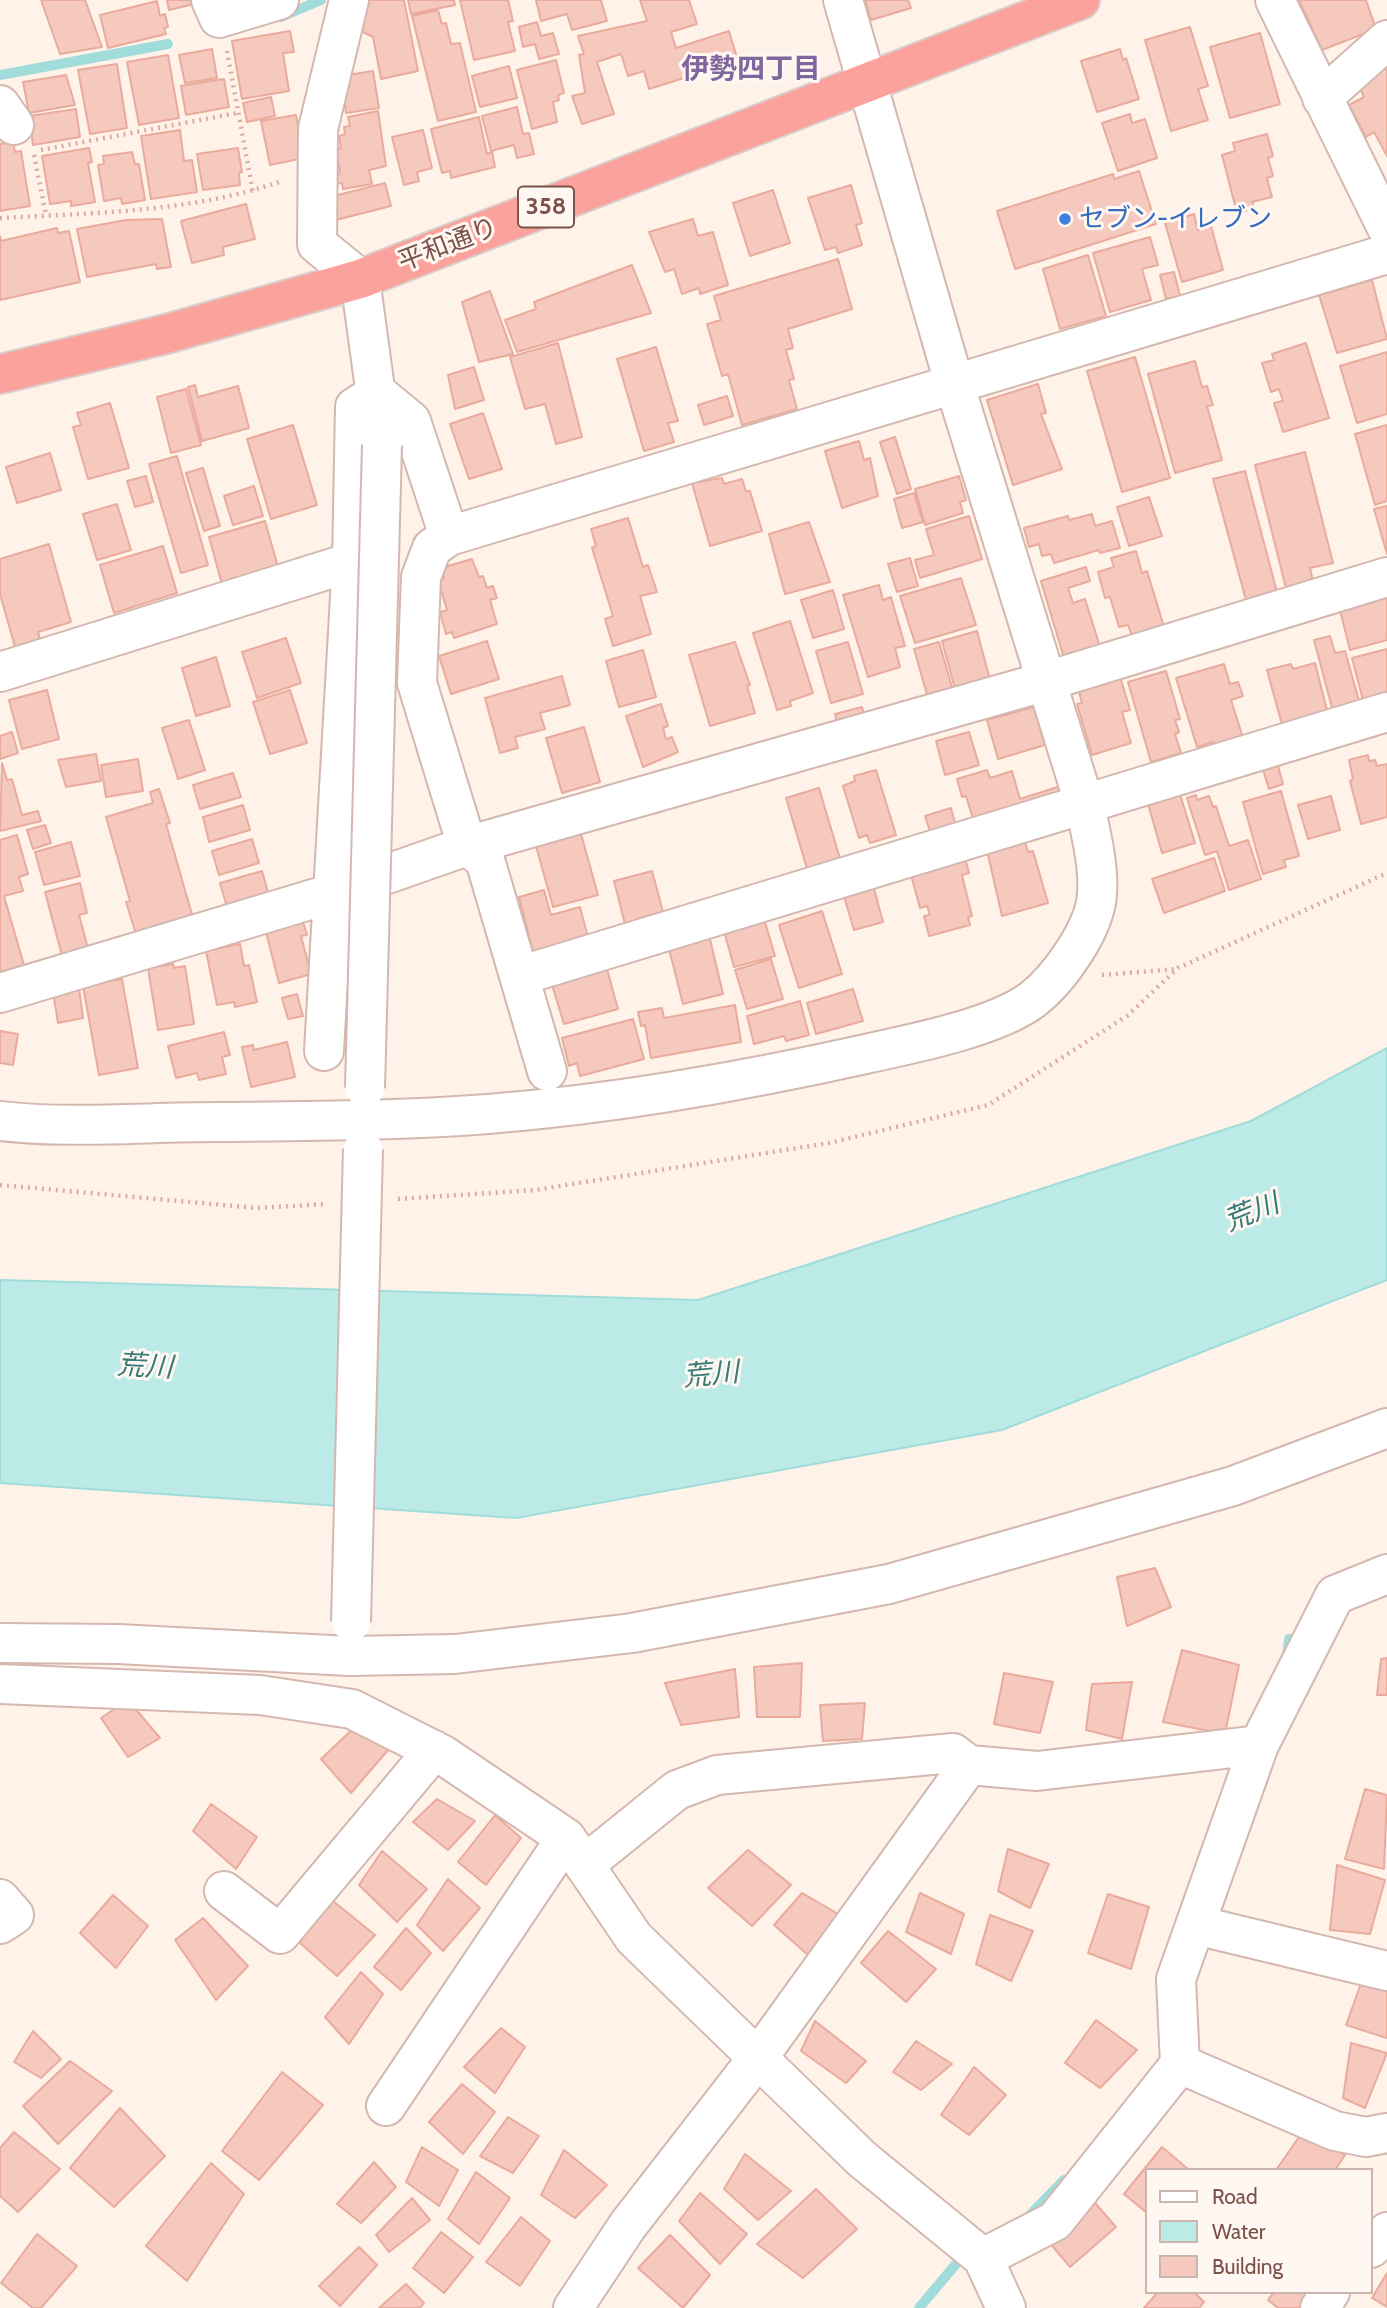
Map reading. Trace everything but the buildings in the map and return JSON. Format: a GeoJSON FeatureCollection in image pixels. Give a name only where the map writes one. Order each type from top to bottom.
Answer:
{"type":"FeatureCollection","features":[{"type":"Feature","properties":{"kind":"highway","name":"平和通り"},"geometry":{"type":"LineString","coordinates":[[0,374],[166,334],[360,279],[1080,0]]}},
{"type":"Feature","properties":{"kind":"street"},"geometry":{"type":"LineString","coordinates":[[215,9],[279,0]]}},
{"type":"Feature","properties":{"kind":"street"},"geometry":{"type":"LineString","coordinates":[[0,1121],[364,1119],[488,1114],[594,1102],[811,1066],[929,1040],[991,1019],[1030,1001],[1054,979],[1084,936],[1097,896],[1094,852],[1085,806],[955,386],[844,0]]}},
{"type":"Feature","properties":{"kind":"street"},"geometry":{"type":"LineString","coordinates":[[1275,0],[1387,228]]}},
{"type":"Feature","properties":{"kind":"street"},"geometry":{"type":"LineString","coordinates":[[345,10],[318,129],[317,244],[360,279],[382,445],[351,1639]]}},
{"type":"Feature","properties":{"kind":"street"},"geometry":{"type":"LineString","coordinates":[[1322,98],[1387,40]]}},
{"type":"Feature","properties":{"kind":"street"},"geometry":{"type":"LineString","coordinates":[[547,1071],[485,860],[467,846],[417,683],[421,577],[432,548],[449,536],[1387,254]]}},
{"type":"Feature","properties":{"kind":"street"},"geometry":{"type":"LineString","coordinates":[[377,393],[411,421],[449,536]]}},
{"type":"Feature","properties":{"kind":"street"},"geometry":{"type":"LineString","coordinates":[[324,1051],[352,562],[355,407],[377,393]]}},
{"type":"Feature","properties":{"kind":"street"},"geometry":{"type":"LineString","coordinates":[[0,671],[352,562]]}},
{"type":"Feature","properties":{"kind":"street"},"geometry":{"type":"LineString","coordinates":[[0,993],[333,892],[467,846],[1047,681],[1387,577]]}},
{"type":"Feature","properties":{"kind":"street"},"geometry":{"type":"LineString","coordinates":[[519,976],[1387,712]]}},
{"type":"Feature","properties":{"kind":"street"},"geometry":{"type":"LineString","coordinates":[[0,1643],[118,1644],[351,1639],[455,1654],[632,1633],[889,1584],[1233,1486],[1387,1428]]}},
{"type":"Feature","properties":{"kind":"street"},"geometry":{"type":"LineString","coordinates":[[972,2249],[1055,2221],[1180,2064],[1176,1979],[1195,1925],[1247,1746],[1335,1595],[1387,1574]]}},
{"type":"Feature","properties":{"kind":"street"},"geometry":{"type":"LineString","coordinates":[[0,1684],[260,1695],[287,1699],[352,1709],[434,1750],[575,1852],[634,1938],[862,2159],[972,2249],[1006,2308]]}},
{"type":"Feature","properties":{"kind":"street"},"geometry":{"type":"LineString","coordinates":[[386,2106],[575,1852],[677,1790],[717,1775],[953,1754],[969,1765],[1037,1770],[1247,1746]]}},
{"type":"Feature","properties":{"kind":"street"},"geometry":{"type":"LineString","coordinates":[[224,1891],[280,1934],[434,1750]]}},
{"type":"Feature","properties":{"kind":"street"},"geometry":{"type":"LineString","coordinates":[[573,2308],[628,2225],[757,2059],[969,1765]]}},
{"type":"Feature","properties":{"kind":"street"},"geometry":{"type":"LineString","coordinates":[[0,1899],[14,1915],[0,1924]]}},
{"type":"Feature","properties":{"kind":"street"},"geometry":{"type":"LineString","coordinates":[[1195,1925],[1387,1971]]}},
{"type":"Feature","properties":{"kind":"street"},"geometry":{"type":"LineString","coordinates":[[1180,2064],[1335,2131],[1366,2137],[1387,2133]]}},
{"type":"Feature","properties":{"kind":"street"},"geometry":{"type":"LineString","coordinates":[[1373,2246],[1387,2232]]}},
{"type":"Feature","properties":{"kind":"path"},"geometry":{"type":"LineString","coordinates":[[215,9],[253,192]]}},
{"type":"Feature","properties":{"kind":"path"},"geometry":{"type":"LineString","coordinates":[[46,215],[34,152],[237,113]]}},
{"type":"Feature","properties":{"kind":"path"},"geometry":{"type":"LineString","coordinates":[[0,218],[225,198],[253,192],[292,178]]}},
{"type":"Feature","properties":{"kind":"path"},"geometry":{"type":"LineString","coordinates":[[1054,979],[1178,968]]}},
{"type":"Feature","properties":{"kind":"water","name":"荒川"},"geometry":{"type":"Polygon","coordinates":[[[1387,1048],[1387,1280],[1002,1430],[516,1518],[0,1483],[0,1280],[698,1300],[1251,1121],[1387,1048]]]}},
{"type":"Feature","properties":{"kind":"waterway"},"geometry":{"type":"LineString","coordinates":[[281,17],[321,0]]}},
{"type":"Feature","properties":{"kind":"waterway"},"geometry":{"type":"LineString","coordinates":[[0,75],[168,44]]}},
{"type":"Feature","properties":{"kind":"waterway"},"geometry":{"type":"LineString","coordinates":[[1287,1658],[1289,1639]]}},
{"type":"Feature","properties":{"kind":"waterway"},"geometry":{"type":"LineString","coordinates":[[1029,2216],[1064,2180]]}},
{"type":"Feature","properties":{"kind":"waterway"},"geometry":{"type":"LineString","coordinates":[[919,2308],[967,2251]]}},
{"type":"Feature","properties":{"kind":"place","name":"セブン-イレブン"},"geometry":{"type":"Point","coordinates":[1065,219]}},
{"type":"Feature","properties":{"kind":"district","name":"伊勢四丁目"},"geometry":{"type":"Point","coordinates":[751,70]}}]}
